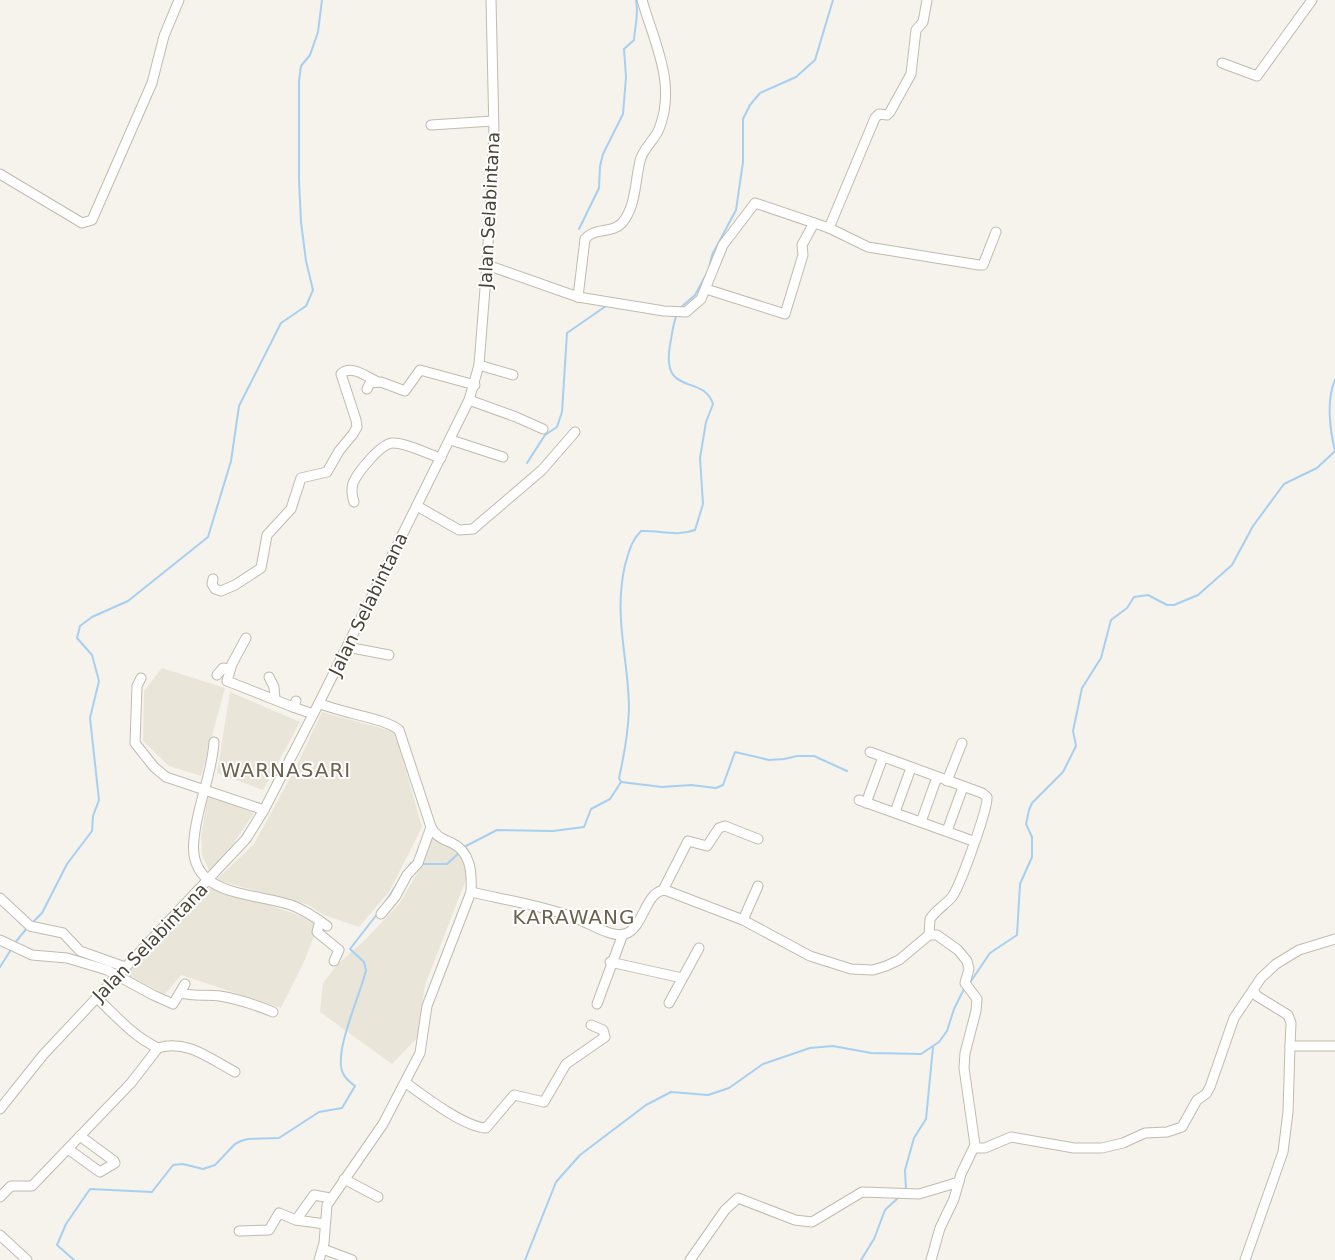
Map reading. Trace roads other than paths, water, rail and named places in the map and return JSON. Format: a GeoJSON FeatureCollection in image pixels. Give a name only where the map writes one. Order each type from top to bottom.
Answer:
{"type":"FeatureCollection","features":[{"type":"Feature","properties":{"kind":"street"},"geometry":{"type":"LineString","coordinates":[[0,174],[84,224],[92,220],[152,83],[164,36],[179,0]]}},
{"type":"Feature","properties":{"kind":"street","name":"Jalan Selabintana"},"geometry":{"type":"LineString","coordinates":[[0,1109],[43,1055],[241,845],[264,810],[319,703],[469,400],[475,385],[479,364],[487,265],[494,121],[491,0]]}},
{"type":"Feature","properties":{"kind":"street"},"geometry":{"type":"LineString","coordinates":[[578,297],[585,239],[597,231],[616,228],[625,219],[630,207],[641,156],[659,129],[662,116],[665,86],[664,66],[642,0]]}},
{"type":"Feature","properties":{"kind":"street"},"geometry":{"type":"LineString","coordinates":[[829,228],[875,118],[878,114],[888,115],[911,74],[916,30],[923,22],[927,0]]}},
{"type":"Feature","properties":{"kind":"street"},"geometry":{"type":"LineString","coordinates":[[1222,64],[1257,76],[1312,0]]}},
{"type":"Feature","properties":{"kind":"street"},"geometry":{"type":"LineString","coordinates":[[431,125],[494,121]]}},
{"type":"Feature","properties":{"kind":"street"},"geometry":{"type":"LineString","coordinates":[[487,265],[578,297],[686,312],[694,307],[706,289],[723,245],[753,204],[757,203],[829,228],[868,247],[978,266],[983,265],[987,260],[996,232]]}},
{"type":"Feature","properties":{"kind":"street"},"geometry":{"type":"LineString","coordinates":[[706,289],[785,314],[803,253],[802,245],[814,223]]}},
{"type":"Feature","properties":{"kind":"street"},"geometry":{"type":"LineString","coordinates":[[479,364],[513,376]]}},
{"type":"Feature","properties":{"kind":"street"},"geometry":{"type":"LineString","coordinates":[[213,579],[214,587],[221,591],[239,583],[259,570],[264,561],[267,535],[289,513],[301,478],[328,472],[339,451],[353,434],[356,420],[341,374],[345,370],[354,371],[405,391],[420,370],[475,385]]}},
{"type":"Feature","properties":{"kind":"street"},"geometry":{"type":"LineString","coordinates":[[367,389],[370,383],[378,382]]}},
{"type":"Feature","properties":{"kind":"street"},"geometry":{"type":"LineString","coordinates":[[469,400],[516,417],[543,430]]}},
{"type":"Feature","properties":{"kind":"street"},"geometry":{"type":"LineString","coordinates":[[418,506],[459,530],[473,529],[542,470],[575,432]]}},
{"type":"Feature","properties":{"kind":"street"},"geometry":{"type":"LineString","coordinates":[[450,440],[503,457]]}},
{"type":"Feature","properties":{"kind":"street"},"geometry":{"type":"LineString","coordinates":[[354,502],[352,494],[354,482],[378,451],[385,446],[395,443],[441,458]]}},
{"type":"Feature","properties":{"kind":"street"},"geometry":{"type":"LineString","coordinates":[[246,638],[230,669],[227,681],[294,704],[313,714]]}},
{"type":"Feature","properties":{"kind":"street"},"geometry":{"type":"LineString","coordinates":[[347,647],[389,655]]}},
{"type":"Feature","properties":{"kind":"street"},"geometry":{"type":"LineString","coordinates":[[218,675],[223,668],[230,669]]}},
{"type":"Feature","properties":{"kind":"street"},"geometry":{"type":"LineString","coordinates":[[269,677],[275,691],[275,699]]}},
{"type":"Feature","properties":{"kind":"street"},"geometry":{"type":"LineString","coordinates":[[141,678],[137,686],[135,719],[135,743],[137,749],[166,777],[264,810]]}},
{"type":"Feature","properties":{"kind":"street"},"geometry":{"type":"LineString","coordinates":[[319,703],[345,713],[388,724],[399,730],[431,827],[438,837],[458,846],[467,856],[471,870],[471,892],[427,1006],[422,1045],[406,1083],[383,1124],[330,1198],[326,1208],[323,1249],[319,1260]]}},
{"type":"Feature","properties":{"kind":"street"},"geometry":{"type":"LineString","coordinates":[[214,742],[213,762],[193,846],[196,866],[208,881],[230,891],[290,905],[314,915],[324,923],[316,931],[339,950],[334,961]]}},
{"type":"Feature","properties":{"kind":"street"},"geometry":{"type":"LineString","coordinates":[[947,781],[962,743]]}},
{"type":"Feature","properties":{"kind":"street"},"geometry":{"type":"LineString","coordinates":[[870,752],[987,797],[986,810],[957,888],[929,921],[929,935]]}},
{"type":"Feature","properties":{"kind":"street"},"geometry":{"type":"LineString","coordinates":[[883,757],[863,801],[973,841]]}},
{"type":"Feature","properties":{"kind":"street"},"geometry":{"type":"LineString","coordinates":[[895,812],[911,768]]}},
{"type":"Feature","properties":{"kind":"street"},"geometry":{"type":"LineString","coordinates":[[921,822],[937,777]]}},
{"type":"Feature","properties":{"kind":"street"},"geometry":{"type":"LineString","coordinates":[[947,831],[963,787]]}},
{"type":"Feature","properties":{"kind":"street"},"geometry":{"type":"LineString","coordinates":[[597,1004],[610,962],[623,934],[632,929],[654,896],[663,890],[688,841],[707,846],[719,828],[725,826],[758,839]]}},
{"type":"Feature","properties":{"kind":"street"},"geometry":{"type":"LineString","coordinates":[[381,914],[395,897],[407,874],[418,862],[431,827]]}},
{"type":"Feature","properties":{"kind":"street"},"geometry":{"type":"LineString","coordinates":[[743,920],[758,886]]}},
{"type":"Feature","properties":{"kind":"street"},"geometry":{"type":"LineString","coordinates":[[663,890],[743,920],[810,956],[859,970],[876,970],[894,963],[929,935],[937,935],[943,938],[967,961],[969,969],[965,983],[977,999],[976,1011],[964,1060],[967,1094],[976,1139],[974,1148],[965,1163],[954,1199],[935,1241],[931,1260]]}},
{"type":"Feature","properties":{"kind":"street"},"geometry":{"type":"LineString","coordinates":[[471,892],[561,913],[610,932],[623,934]]}},
{"type":"Feature","properties":{"kind":"street"},"geometry":{"type":"LineString","coordinates":[[0,898],[30,926],[63,933],[80,951],[125,967]]}},
{"type":"Feature","properties":{"kind":"street"},"geometry":{"type":"LineString","coordinates":[[974,1148],[985,1148],[1011,1138],[1074,1148],[1102,1148],[1123,1143],[1145,1133],[1167,1132],[1182,1127],[1197,1100],[1206,1094],[1210,1087],[1234,1018],[1265,973],[1289,956],[1335,939]]}},
{"type":"Feature","properties":{"kind":"street"},"geometry":{"type":"LineString","coordinates":[[0,940],[24,952],[67,958],[117,975],[171,1003],[176,1002],[185,984]]}},
{"type":"Feature","properties":{"kind":"street"},"geometry":{"type":"LineString","coordinates":[[669,1003],[699,948]]}},
{"type":"Feature","properties":{"kind":"street"},"geometry":{"type":"LineString","coordinates":[[610,962],[682,978]]}},
{"type":"Feature","properties":{"kind":"street"},"geometry":{"type":"LineString","coordinates":[[1245,1260],[1283,1152],[1288,1112],[1290,1046],[1288,1015],[1256,996],[1253,990]]}},
{"type":"Feature","properties":{"kind":"street"},"geometry":{"type":"LineString","coordinates":[[181,993],[200,997],[220,996],[245,1001],[273,1012]]}},
{"type":"Feature","properties":{"kind":"street"},"geometry":{"type":"LineString","coordinates":[[97,998],[134,1035],[158,1048],[176,1044],[184,1046],[235,1072]]}},
{"type":"Feature","properties":{"kind":"street"},"geometry":{"type":"LineString","coordinates":[[406,1083],[441,1108],[486,1128],[514,1095],[544,1102],[566,1064],[605,1037],[603,1030],[591,1025]]}},
{"type":"Feature","properties":{"kind":"street"},"geometry":{"type":"LineString","coordinates":[[1290,1046],[1335,1046]]}},
{"type":"Feature","properties":{"kind":"street"},"geometry":{"type":"LineString","coordinates":[[0,1197],[12,1186],[32,1186],[145,1068],[158,1048]]}},
{"type":"Feature","properties":{"kind":"street"},"geometry":{"type":"LineString","coordinates":[[68,1148],[100,1172],[114,1163],[114,1161],[80,1136]]}},
{"type":"Feature","properties":{"kind":"street"},"geometry":{"type":"LineString","coordinates":[[344,1178],[378,1197]]}},
{"type":"Feature","properties":{"kind":"street"},"geometry":{"type":"LineString","coordinates":[[690,1260],[725,1210],[738,1198],[796,1220],[812,1222],[862,1192],[919,1194],[959,1182]]}},
{"type":"Feature","properties":{"kind":"street"},"geometry":{"type":"LineString","coordinates":[[296,1220],[313,1196],[330,1198]]}},
{"type":"Feature","properties":{"kind":"street"},"geometry":{"type":"LineString","coordinates":[[239,1232],[269,1230],[281,1213],[296,1220],[325,1224]]}},
{"type":"Feature","properties":{"kind":"street"},"geometry":{"type":"LineString","coordinates":[[0,1235],[27,1260]]}},
{"type":"Feature","properties":{"kind":"street"},"geometry":{"type":"LineString","coordinates":[[323,1249],[352,1260]]}},
{"type":"Feature","properties":{"kind":"waterway"},"geometry":{"type":"LineString","coordinates":[[32,923],[42,913],[67,864],[92,831],[93,816],[99,800],[90,718],[99,681],[92,655],[77,638],[80,626],[92,617],[128,601],[208,537],[231,461],[239,406],[281,323],[306,306],[313,290],[306,261],[301,222],[299,81],[301,66],[310,55],[318,32],[322,0]]}},
{"type":"Feature","properties":{"kind":"waterway"},"geometry":{"type":"LineString","coordinates":[[579,229],[599,188],[600,166],[603,154],[623,114],[626,77],[624,49],[634,40],[637,15],[636,0]]}},
{"type":"Feature","properties":{"kind":"waterway"},"geometry":{"type":"LineString","coordinates":[[709,268],[712,255],[736,210],[743,162],[743,119],[750,105],[760,93],[796,77],[815,60],[833,0]]}},
{"type":"Feature","properties":{"kind":"waterway"},"geometry":{"type":"LineString","coordinates":[[679,309],[695,295],[707,273]]}},
{"type":"Feature","properties":{"kind":"waterway"},"geometry":{"type":"LineString","coordinates":[[527,463],[545,435],[557,427],[562,412],[567,333],[606,306]]}},
{"type":"Feature","properties":{"kind":"waterway"},"geometry":{"type":"LineString","coordinates":[[621,782],[619,778],[626,744],[629,710],[621,603],[622,584],[629,551],[641,531],[681,533],[695,530],[703,504],[700,458],[706,422],[713,404],[708,395],[701,389],[677,379],[672,372],[669,361],[670,345],[677,314]]}},
{"type":"Feature","properties":{"kind":"waterway"},"geometry":{"type":"LineString","coordinates":[[969,984],[990,953],[1017,935],[1020,884],[1032,857],[1032,837],[1026,824],[1029,810],[1032,803],[1063,772],[1076,746],[1073,731],[1082,688],[1101,658],[1111,620],[1127,608],[1134,597],[1148,595],[1167,605],[1174,605],[1198,595],[1232,565],[1253,526],[1284,484],[1317,468],[1335,451],[1330,425],[1330,397],[1335,380]]}},
{"type":"Feature","properties":{"kind":"waterway"},"geometry":{"type":"LineString","coordinates":[[621,782],[662,787],[691,785],[716,788],[723,785],[735,752],[769,760],[797,756],[814,756],[847,771]]}},
{"type":"Feature","properties":{"kind":"waterway"},"geometry":{"type":"LineString","coordinates":[[464,847],[497,830],[553,831],[584,827],[591,809],[610,799],[621,782]]}},
{"type":"Feature","properties":{"kind":"waterway"},"geometry":{"type":"LineString","coordinates":[[421,864],[447,864],[459,853]]}},
{"type":"Feature","properties":{"kind":"waterway"},"geometry":{"type":"LineString","coordinates":[[386,901],[411,863],[414,863]]}},
{"type":"Feature","properties":{"kind":"waterway"},"geometry":{"type":"LineString","coordinates":[[74,1260],[57,1245],[66,1224],[90,1189],[152,1192],[173,1165],[183,1164],[203,1169],[215,1165],[235,1144],[241,1141],[279,1138],[319,1112],[342,1108],[355,1086],[344,1075],[341,1066],[341,1054],[348,1024],[366,970],[364,962],[350,949],[378,913]]}},
{"type":"Feature","properties":{"kind":"waterway"},"geometry":{"type":"LineString","coordinates":[[14,944],[27,928]]}},
{"type":"Feature","properties":{"kind":"waterway"},"geometry":{"type":"LineString","coordinates":[[0,967],[12,948]]}},
{"type":"Feature","properties":{"kind":"waterway"},"geometry":{"type":"LineString","coordinates":[[525,1260],[556,1182],[580,1155],[646,1105],[671,1092],[708,1095],[729,1088],[763,1064],[810,1048],[833,1046],[871,1053],[921,1054],[939,1042],[947,1031],[954,1009],[965,987]]}},
{"type":"Feature","properties":{"kind":"waterway"},"geometry":{"type":"LineString","coordinates":[[906,1190],[905,1170],[914,1138],[926,1119],[933,1047]]}},
{"type":"Feature","properties":{"kind":"waterway"},"geometry":{"type":"LineString","coordinates":[[861,1260],[874,1239],[885,1210],[899,1197]]}},
{"type":"Feature","properties":{"kind":"district","name":"WARNASARI"},"geometry":{"type":"Point","coordinates":[286,770]}},
{"type":"Feature","properties":{"kind":"district","name":"KARAWANG"},"geometry":{"type":"Point","coordinates":[574,917]}}]}
